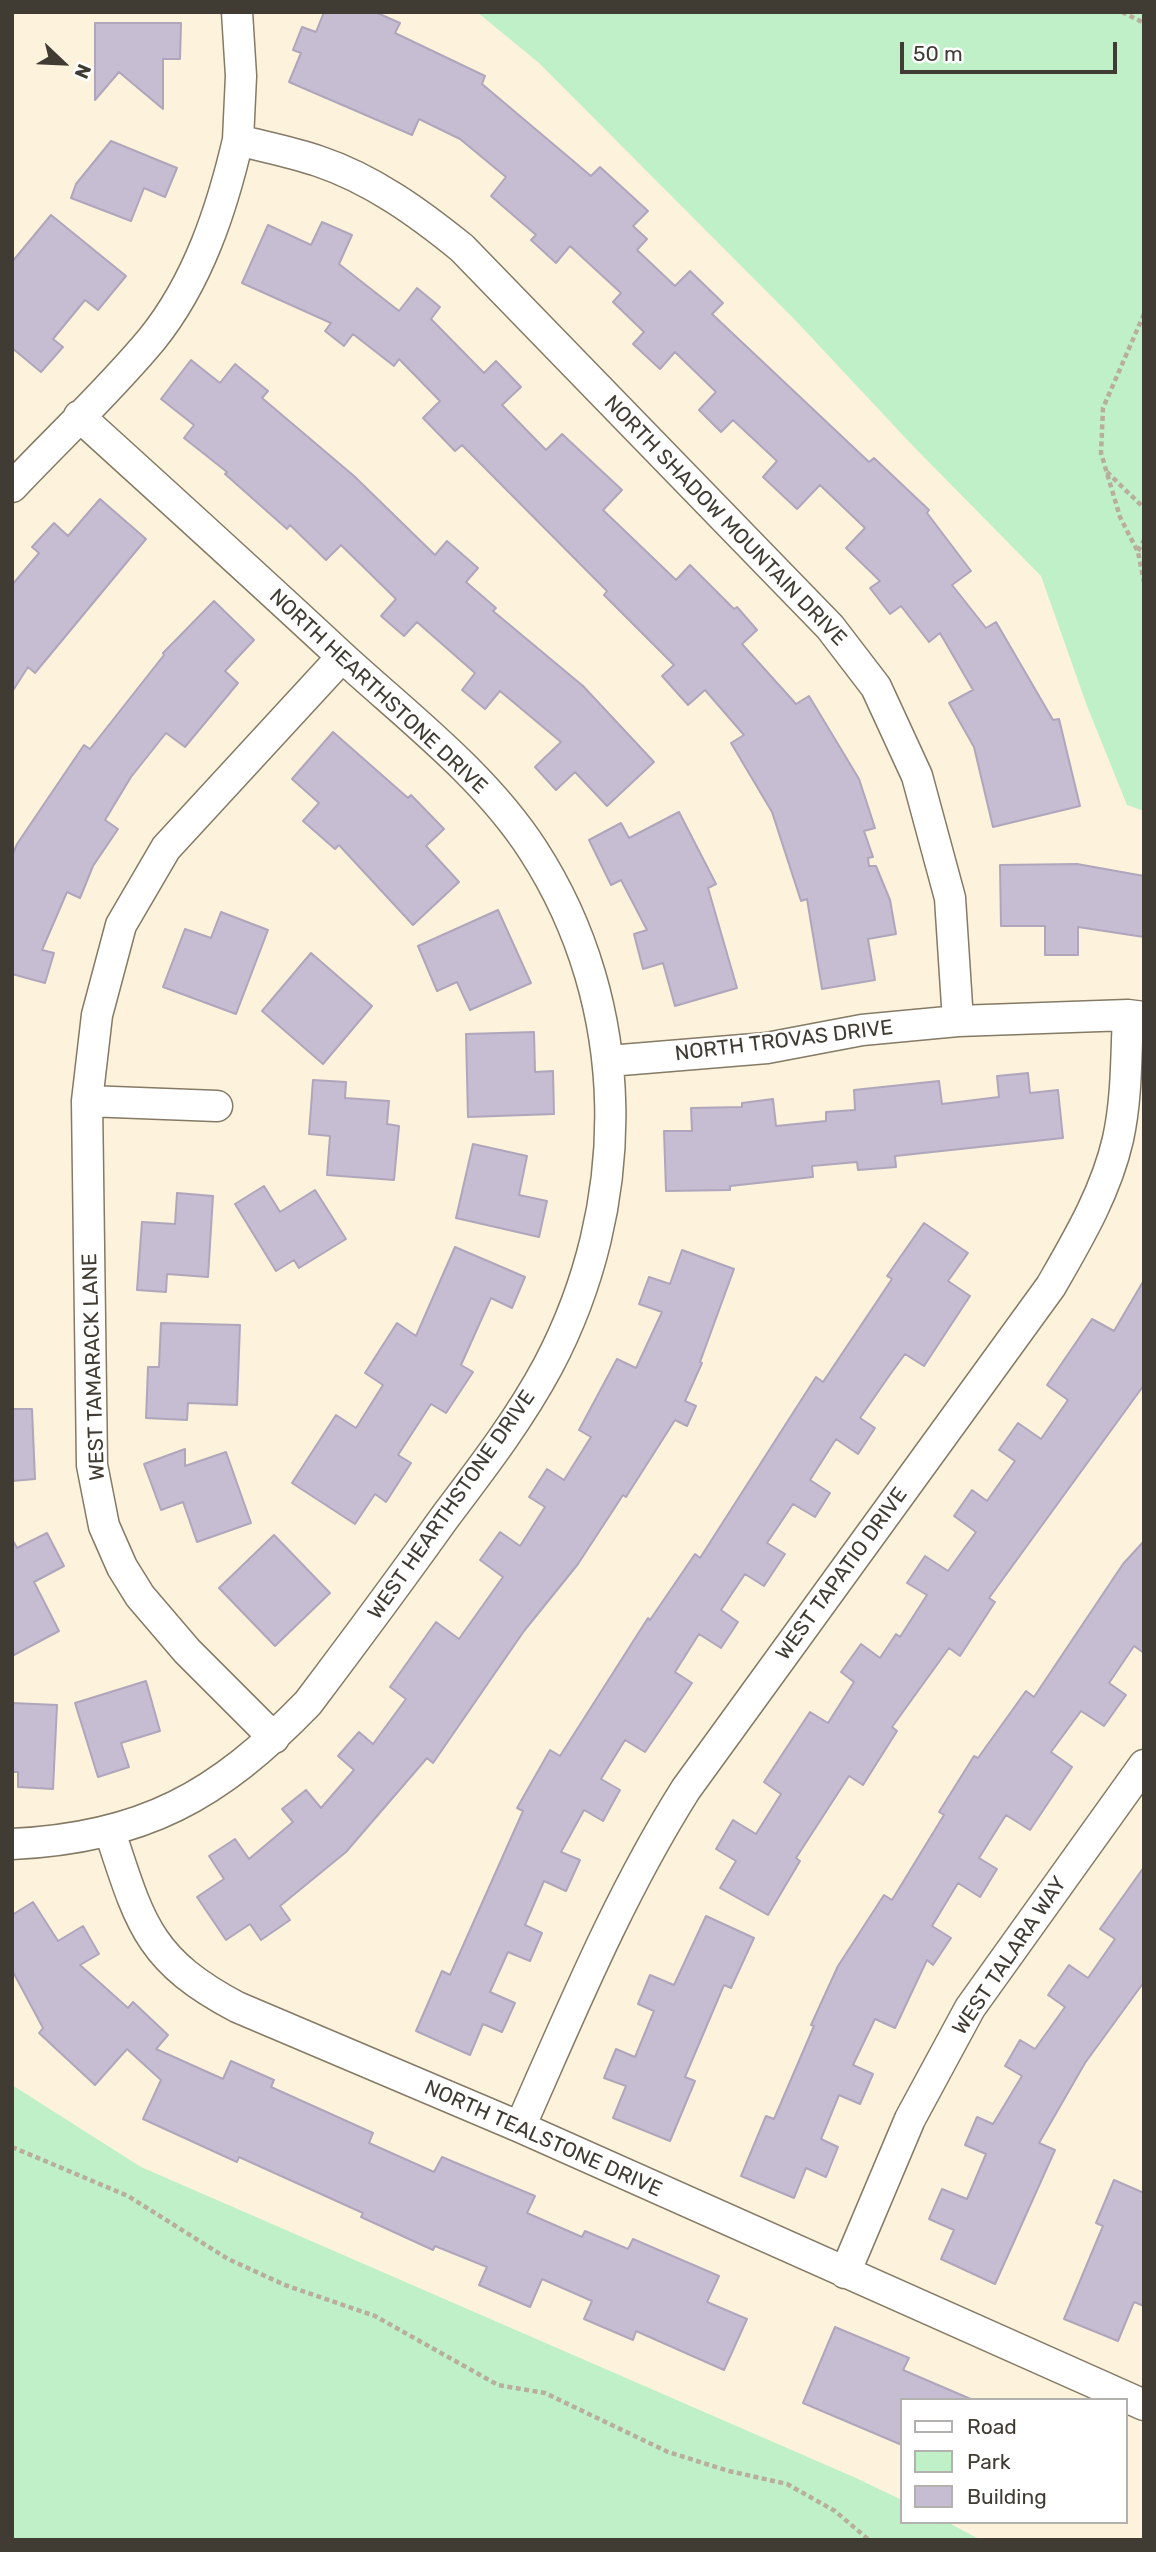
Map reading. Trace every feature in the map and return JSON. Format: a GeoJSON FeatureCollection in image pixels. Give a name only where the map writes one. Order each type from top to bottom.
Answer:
{"type":"FeatureCollection","features":[{"type":"Feature","properties":{"kind":"street"},"geometry":{"type":"LineString","coordinates":[[12,487],[153,338],[185,286],[214,227],[239,139],[241,76],[237,12]]}},
{"type":"Feature","properties":{"kind":"street","name":"NORTH SHADOW MOUNTAIN DRIVE"},"geometry":{"type":"LineString","coordinates":[[239,139],[319,162],[367,183],[419,213],[462,248],[830,627],[876,687],[921,789],[950,898],[958,1021]]}},
{"type":"Feature","properties":{"kind":"street","name":"NORTH HEARTHSTONE DRIVE"},"geometry":{"type":"LineString","coordinates":[[79,416],[436,741],[507,816],[533,850],[558,894],[583,950],[604,1026],[609,1061]]}},
{"type":"Feature","properties":{"kind":"street","name":"WEST TAMARACK LANE"},"geometry":{"type":"LineString","coordinates":[[274,1738],[187,1651],[140,1596],[122,1567],[104,1526],[92,1465],[87,1101],[97,1015],[121,925],[166,848],[342,657]]}},
{"type":"Feature","properties":{"kind":"street"},"geometry":{"type":"LineString","coordinates":[[958,1021],[1136,1016]]}},
{"type":"Feature","properties":{"kind":"street","name":"WEST TAPATIO DRIVE"},"geometry":{"type":"LineString","coordinates":[[520,2127],[618,1908],[653,1842],[694,1777],[1051,1286],[1084,1229],[1105,1182],[1118,1138],[1136,1016]]}},
{"type":"Feature","properties":{"kind":"street","name":"NORTH TROVAS DRIVE"},"geometry":{"type":"LineString","coordinates":[[609,1061],[766,1048],[862,1030],[958,1021]]}},
{"type":"Feature","properties":{"kind":"street","name":"WEST HEARTHSTONE DRIVE"},"geometry":{"type":"LineString","coordinates":[[110,1832],[162,1813],[221,1782],[274,1738],[308,1703],[517,1419],[549,1364],[574,1311],[595,1249],[609,1173],[609,1061]]}},
{"type":"Feature","properties":{"kind":"street"},"geometry":{"type":"LineString","coordinates":[[87,1101],[217,1106]]}},
{"type":"Feature","properties":{"kind":"street","name":"WEST TALARA WAY"},"geometry":{"type":"LineString","coordinates":[[845,2273],[910,2119],[970,2008],[1144,1765]]}},
{"type":"Feature","properties":{"kind":"street"},"geometry":{"type":"LineString","coordinates":[[12,1844],[110,1832]]}},
{"type":"Feature","properties":{"kind":"street","name":"NORTH TEALSTONE DRIVE"},"geometry":{"type":"LineString","coordinates":[[110,1832],[132,1901],[149,1936],[170,1962],[198,1987],[237,2007],[520,2127],[1144,2405]]}},
{"type":"Feature","properties":{"kind":"path"},"geometry":{"type":"LineString","coordinates":[[1122,12],[1144,23]]}},
{"type":"Feature","properties":{"kind":"path"},"geometry":{"type":"LineString","coordinates":[[1144,314],[1103,408],[1101,453],[1120,517],[1138,552],[1144,582]]}},
{"type":"Feature","properties":{"kind":"path"},"geometry":{"type":"LineString","coordinates":[[1107,472],[1144,508]]}},
{"type":"Feature","properties":{"kind":"path"},"geometry":{"type":"LineString","coordinates":[[1138,552],[1144,540]]}},
{"type":"Feature","properties":{"kind":"path"},"geometry":{"type":"LineString","coordinates":[[12,2147],[128,2196],[228,2259],[285,2286],[375,2316],[498,2385],[545,2393],[668,2452],[729,2472],[787,2484],[835,2511],[869,2540]]}},
{"type":"Feature","properties":{"kind":"green space"},"geometry":{"type":"Polygon","coordinates":[[[477,12],[1144,12],[1144,811],[1127,805],[1087,706],[1041,576],[912,445],[796,321],[539,63],[477,12]]]}},
{"type":"Feature","properties":{"kind":"green space"},"geometry":{"type":"Polygon","coordinates":[[[12,2085],[141,2167],[900,2499],[900,2524],[951,2524],[981,2540],[12,2540],[12,2085]]]}},
{"type":"Feature","properties":{"kind":"building"},"geometry":{"type":"Polygon","coordinates":[[[324,12],[375,12],[400,23],[395,33],[485,76],[482,84],[591,176],[600,167],[648,211],[633,226],[647,239],[637,250],[675,286],[690,271],[723,303],[712,314],[869,462],[874,458],[929,510],[927,513],[971,571],[952,585],[986,628],[996,622],[1053,720],[1059,719],[1080,806],[993,827],[974,747],[949,703],[973,690],[940,633],[929,642],[901,606],[890,614],[870,588],[880,581],[846,548],[865,528],[820,485],[797,509],[763,477],[777,461],[733,420],[721,432],[699,410],[716,392],[675,352],[660,369],[633,344],[644,332],[613,302],[621,293],[570,246],[556,263],[531,240],[536,235],[491,196],[506,177],[460,139],[419,119],[412,135],[289,82],[301,53],[293,50],[302,27],[316,32],[324,12]]]}},
{"type":"Feature","properties":{"kind":"building"},"geometry":{"type":"Polygon","coordinates":[[[95,23],[181,23],[180,59],[163,59],[163,109],[119,72],[95,100],[95,23]]]}},
{"type":"Feature","properties":{"kind":"building"},"geometry":{"type":"Polygon","coordinates":[[[111,141],[177,168],[165,197],[144,188],[131,221],[71,198],[76,184],[111,141]]]}},
{"type":"Feature","properties":{"kind":"building"},"geometry":{"type":"Polygon","coordinates":[[[51,215],[126,276],[98,310],[85,300],[53,339],[63,347],[41,372],[12,348],[12,262],[51,215]]]}},
{"type":"Feature","properties":{"kind":"building"},"geometry":{"type":"Polygon","coordinates":[[[322,222],[352,235],[339,264],[399,311],[417,288],[440,307],[431,319],[484,373],[496,361],[521,387],[502,405],[546,450],[562,434],[622,490],[603,510],[676,580],[690,565],[734,609],[737,607],[757,630],[742,644],[796,704],[809,696],[859,779],[875,828],[864,831],[873,857],[868,858],[869,866],[876,866],[890,900],[896,934],[868,939],[875,980],[822,989],[807,899],[801,901],[772,812],[731,743],[744,735],[705,690],[688,705],[662,676],[674,665],[604,595],[607,591],[462,445],[455,451],[423,418],[440,401],[399,359],[394,366],[353,334],[344,346],[325,331],[331,323],[242,283],[268,225],[311,245],[322,222]]]}},
{"type":"Feature","properties":{"kind":"building"},"geometry":{"type":"Polygon","coordinates":[[[191,360],[220,383],[235,364],[268,391],[262,398],[354,476],[435,555],[447,541],[478,568],[466,582],[496,608],[493,611],[583,686],[654,762],[607,806],[575,772],[556,790],[535,767],[561,742],[500,691],[485,709],[462,690],[475,673],[417,622],[404,636],[381,616],[396,599],[341,545],[326,560],[290,525],[287,529],[225,474],[227,472],[184,438],[194,425],[161,399],[191,360]]]}},
{"type":"Feature","properties":{"kind":"building"},"geometry":{"type":"Polygon","coordinates":[[[100,499],[146,539],[35,673],[28,667],[12,692],[12,585],[39,553],[32,547],[54,523],[68,536],[100,499]]]}},
{"type":"Feature","properties":{"kind":"building"},"geometry":{"type":"Polygon","coordinates":[[[214,601],[254,640],[225,671],[238,683],[185,747],[166,733],[131,777],[105,820],[118,829],[93,866],[80,898],[67,892],[42,950],[54,953],[45,983],[12,974],[12,856],[17,844],[84,745],[90,749],[163,653],[214,601]]]}},
{"type":"Feature","properties":{"kind":"building"},"geometry":{"type":"Polygon","coordinates":[[[333,732],[408,798],[411,795],[444,829],[426,846],[459,882],[413,925],[339,845],[335,849],[303,821],[319,803],[292,779],[333,732]]]}},
{"type":"Feature","properties":{"kind":"building"},"geometry":{"type":"Polygon","coordinates":[[[679,812],[716,884],[708,888],[737,988],[675,1006],[663,963],[643,969],[634,934],[647,930],[621,880],[611,885],[589,840],[621,823],[629,838],[679,812]]]}},
{"type":"Feature","properties":{"kind":"building"},"geometry":{"type":"Polygon","coordinates":[[[1077,864],[1144,876],[1144,937],[1078,927],[1078,955],[1045,955],[1045,926],[1001,926],[1000,865],[1077,864]]]}},
{"type":"Feature","properties":{"kind":"building"},"geometry":{"type":"Polygon","coordinates":[[[498,910],[531,983],[470,1010],[457,982],[437,991],[418,946],[498,910]]]}},
{"type":"Feature","properties":{"kind":"building"},"geometry":{"type":"Polygon","coordinates":[[[221,912],[268,930],[236,1014],[163,987],[185,929],[211,938],[221,912]]]}},
{"type":"Feature","properties":{"kind":"building"},"geometry":{"type":"Polygon","coordinates":[[[311,953],[372,1006],[323,1064],[262,1011],[311,953]]]}},
{"type":"Feature","properties":{"kind":"building"},"geometry":{"type":"Polygon","coordinates":[[[534,1032],[535,1072],[553,1071],[554,1114],[468,1117],[466,1034],[534,1032]]]}},
{"type":"Feature","properties":{"kind":"building"},"geometry":{"type":"Polygon","coordinates":[[[1028,1073],[1030,1093],[1058,1090],[1063,1138],[895,1156],[896,1167],[858,1170],[857,1162],[812,1166],[813,1177],[730,1186],[730,1190],[666,1191],[664,1131],[692,1131],[691,1108],[742,1107],[742,1103],[773,1099],[776,1126],[826,1121],[826,1112],[855,1110],[854,1090],[939,1081],[942,1104],[999,1097],[997,1076],[1028,1073]]]}},
{"type":"Feature","properties":{"kind":"building"},"geometry":{"type":"Polygon","coordinates":[[[313,1080],[346,1082],[345,1098],[389,1101],[387,1124],[399,1126],[394,1180],[327,1175],[330,1136],[309,1134],[313,1080]]]}},
{"type":"Feature","properties":{"kind":"building"},"geometry":{"type":"Polygon","coordinates":[[[473,1144],[527,1156],[519,1195],[547,1201],[539,1237],[456,1218],[473,1144]]]}},
{"type":"Feature","properties":{"kind":"building"},"geometry":{"type":"Polygon","coordinates":[[[264,1186],[280,1212],[315,1190],[346,1239],[299,1268],[294,1260],[276,1271],[235,1204],[264,1186]]]}},
{"type":"Feature","properties":{"kind":"building"},"geometry":{"type":"Polygon","coordinates":[[[177,1193],[213,1196],[208,1277],[167,1274],[166,1292],[137,1290],[142,1222],[175,1224],[177,1193]]]}},
{"type":"Feature","properties":{"kind":"building"},"geometry":{"type":"Polygon","coordinates":[[[924,1223],[968,1253],[948,1281],[970,1296],[924,1366],[905,1354],[889,1376],[860,1418],[875,1428],[858,1454],[836,1439],[810,1480],[830,1493],[815,1517],[793,1504],[767,1543],[785,1554],[764,1586],[745,1574],[721,1610],[738,1622],[721,1648],[699,1634],[675,1672],[692,1683],[645,1752],[625,1740],[601,1779],[620,1790],[603,1821],[584,1810],[561,1852],[580,1860],[566,1891],[544,1881],[525,1925],[542,1933],[530,1961],[508,1952],[490,1992],[515,2003],[502,2032],[483,2024],[470,2055],[416,2031],[442,1971],[450,1975],[523,1811],[517,1808],[550,1750],[560,1756],[648,1618],[650,1620],[695,1554],[700,1558],[816,1377],[823,1382],[892,1279],[887,1276],[924,1223]]]}},
{"type":"Feature","properties":{"kind":"building"},"geometry":{"type":"Polygon","coordinates":[[[455,1247],[525,1277],[512,1308],[491,1298],[461,1365],[473,1372],[446,1413],[431,1404],[398,1455],[411,1463],[386,1502],[375,1494],[355,1524],[292,1483],[336,1415],[356,1428],[383,1385],[365,1373],[397,1323],[416,1336],[455,1247]]]}},
{"type":"Feature","properties":{"kind":"building"},"geometry":{"type":"Polygon","coordinates":[[[682,1250],[734,1269],[700,1362],[702,1363],[685,1401],[696,1406],[687,1426],[675,1420],[626,1497],[623,1495],[578,1564],[524,1631],[433,1763],[427,1758],[346,1852],[280,1906],[290,1920],[261,1940],[250,1924],[226,1940],[197,1897],[224,1879],[209,1856],[235,1839],[249,1859],[293,1822],[282,1809],[306,1790],[321,1808],[354,1770],[338,1756],[359,1732],[373,1744],[406,1699],[390,1687],[436,1622],[459,1639],[503,1577],[480,1560],[500,1532],[520,1546],[545,1507],[529,1497],[547,1469],[564,1480],[591,1437],[579,1430],[617,1359],[636,1368],[662,1312],[639,1304],[649,1277],[670,1284],[682,1250]]]}},
{"type":"Feature","properties":{"kind":"building"},"geometry":{"type":"Polygon","coordinates":[[[1144,1280],[1144,1385],[989,1598],[995,1602],[960,1656],[949,1648],[892,1727],[897,1731],[863,1785],[849,1776],[796,1858],[800,1861],[768,1915],[720,1888],[736,1861],[716,1849],[733,1820],[756,1834],[781,1794],[764,1782],[810,1712],[828,1723],[854,1682],[841,1672],[861,1644],[880,1658],[896,1634],[900,1637],[927,1595],[907,1583],[925,1556],[948,1571],[976,1532],[954,1516],[972,1490],[987,1501],[1015,1461],[999,1450],[1018,1423],[1041,1439],[1068,1400],[1047,1385],[1092,1319],[1114,1331],[1144,1280]]]}},
{"type":"Feature","properties":{"kind":"building"},"geometry":{"type":"Polygon","coordinates":[[[161,1323],[240,1325],[237,1405],[188,1403],[187,1420],[146,1418],[148,1367],[159,1367],[161,1323]]]}},
{"type":"Feature","properties":{"kind":"building"},"geometry":{"type":"Polygon","coordinates":[[[12,1409],[32,1409],[35,1479],[12,1481],[12,1409]]]}},
{"type":"Feature","properties":{"kind":"building"},"geometry":{"type":"Polygon","coordinates":[[[185,1449],[185,1466],[226,1452],[251,1523],[197,1542],[183,1502],[161,1510],[144,1464],[185,1449]]]}},
{"type":"Feature","properties":{"kind":"building"},"geometry":{"type":"Polygon","coordinates":[[[47,1533],[64,1566],[34,1582],[59,1631],[12,1656],[12,1539],[17,1548],[47,1533]]]}},
{"type":"Feature","properties":{"kind":"building"},"geometry":{"type":"Polygon","coordinates":[[[274,1535],[330,1593],[275,1646],[219,1588],[274,1535]]]}},
{"type":"Feature","properties":{"kind":"building"},"geometry":{"type":"Polygon","coordinates":[[[1144,1541],[1144,1653],[1134,1646],[1109,1683],[1126,1695],[1104,1726],[1081,1711],[1051,1752],[1072,1767],[1030,1830],[1006,1815],[979,1858],[997,1869],[980,1897],[958,1883],[932,1926],[951,1938],[933,1965],[927,1960],[895,2028],[875,2019],[853,2065],[873,2074],[860,2104],[839,2095],[821,2139],[838,2147],[826,2177],[806,2168],[794,2198],[741,2176],[766,2116],[774,2119],[814,2026],[811,2025],[838,1966],[884,1895],[892,1900],[944,1815],[939,1812],[974,1756],[978,1758],[1026,1691],[1034,1697],[1123,1564],[1144,1541]]]}},
{"type":"Feature","properties":{"kind":"building"},"geometry":{"type":"Polygon","coordinates":[[[146,1681],[160,1731],[121,1743],[129,1767],[98,1777],[75,1703],[146,1681]]]}},
{"type":"Feature","properties":{"kind":"building"},"geometry":{"type":"Polygon","coordinates":[[[12,1703],[57,1705],[53,1789],[18,1787],[18,1772],[12,1772],[12,1703]]]}},
{"type":"Feature","properties":{"kind":"building"},"geometry":{"type":"Polygon","coordinates":[[[1144,1867],[1144,1982],[1085,2063],[1039,2143],[1055,2150],[995,2284],[941,2259],[954,2230],[929,2219],[942,2189],[967,2199],[986,2154],[965,2145],[977,2117],[993,2124],[1022,2076],[1005,2066],[1020,2040],[1035,2049],[1065,2007],[1048,1995],[1069,1965],[1088,1978],[1115,1939],[1100,1929],[1144,1867]]]}},
{"type":"Feature","properties":{"kind":"building"},"geometry":{"type":"Polygon","coordinates":[[[33,1902],[58,1941],[83,1926],[99,1954],[80,1965],[128,2008],[133,2002],[168,2035],[156,2049],[223,2079],[231,2061],[274,2080],[271,2087],[373,2133],[369,2143],[434,2172],[442,2157],[535,2196],[527,2213],[582,2237],[585,2231],[628,2249],[633,2239],[719,2276],[707,2302],[747,2319],[724,2370],[636,2331],[633,2340],[584,2319],[592,2301],[542,2279],[530,2307],[479,2285],[487,2267],[435,2246],[433,2250],[361,2217],[363,2213],[239,2157],[237,2162],[143,2119],[161,2080],[127,2049],[95,2085],[39,2033],[43,2028],[12,1970],[12,1915],[33,1902]]]}},
{"type":"Feature","properties":{"kind":"building"},"geometry":{"type":"Polygon","coordinates":[[[706,1916],[754,1938],[731,1988],[724,1985],[685,2077],[695,2081],[670,2141],[613,2118],[626,2086],[604,2078],[616,2049],[635,2057],[654,2011],[638,2004],[650,1975],[674,1985],[706,1916]]]}},
{"type":"Feature","properties":{"kind":"building"},"geometry":{"type":"Polygon","coordinates":[[[1114,2180],[1144,2193],[1144,2306],[1134,2302],[1118,2341],[1064,2319],[1103,2226],[1096,2223],[1114,2180]]]}},
{"type":"Feature","properties":{"kind":"building"},"geometry":{"type":"Polygon","coordinates":[[[835,2327],[909,2358],[903,2370],[968,2398],[900,2398],[900,2444],[803,2403],[835,2327]]]}}]}
